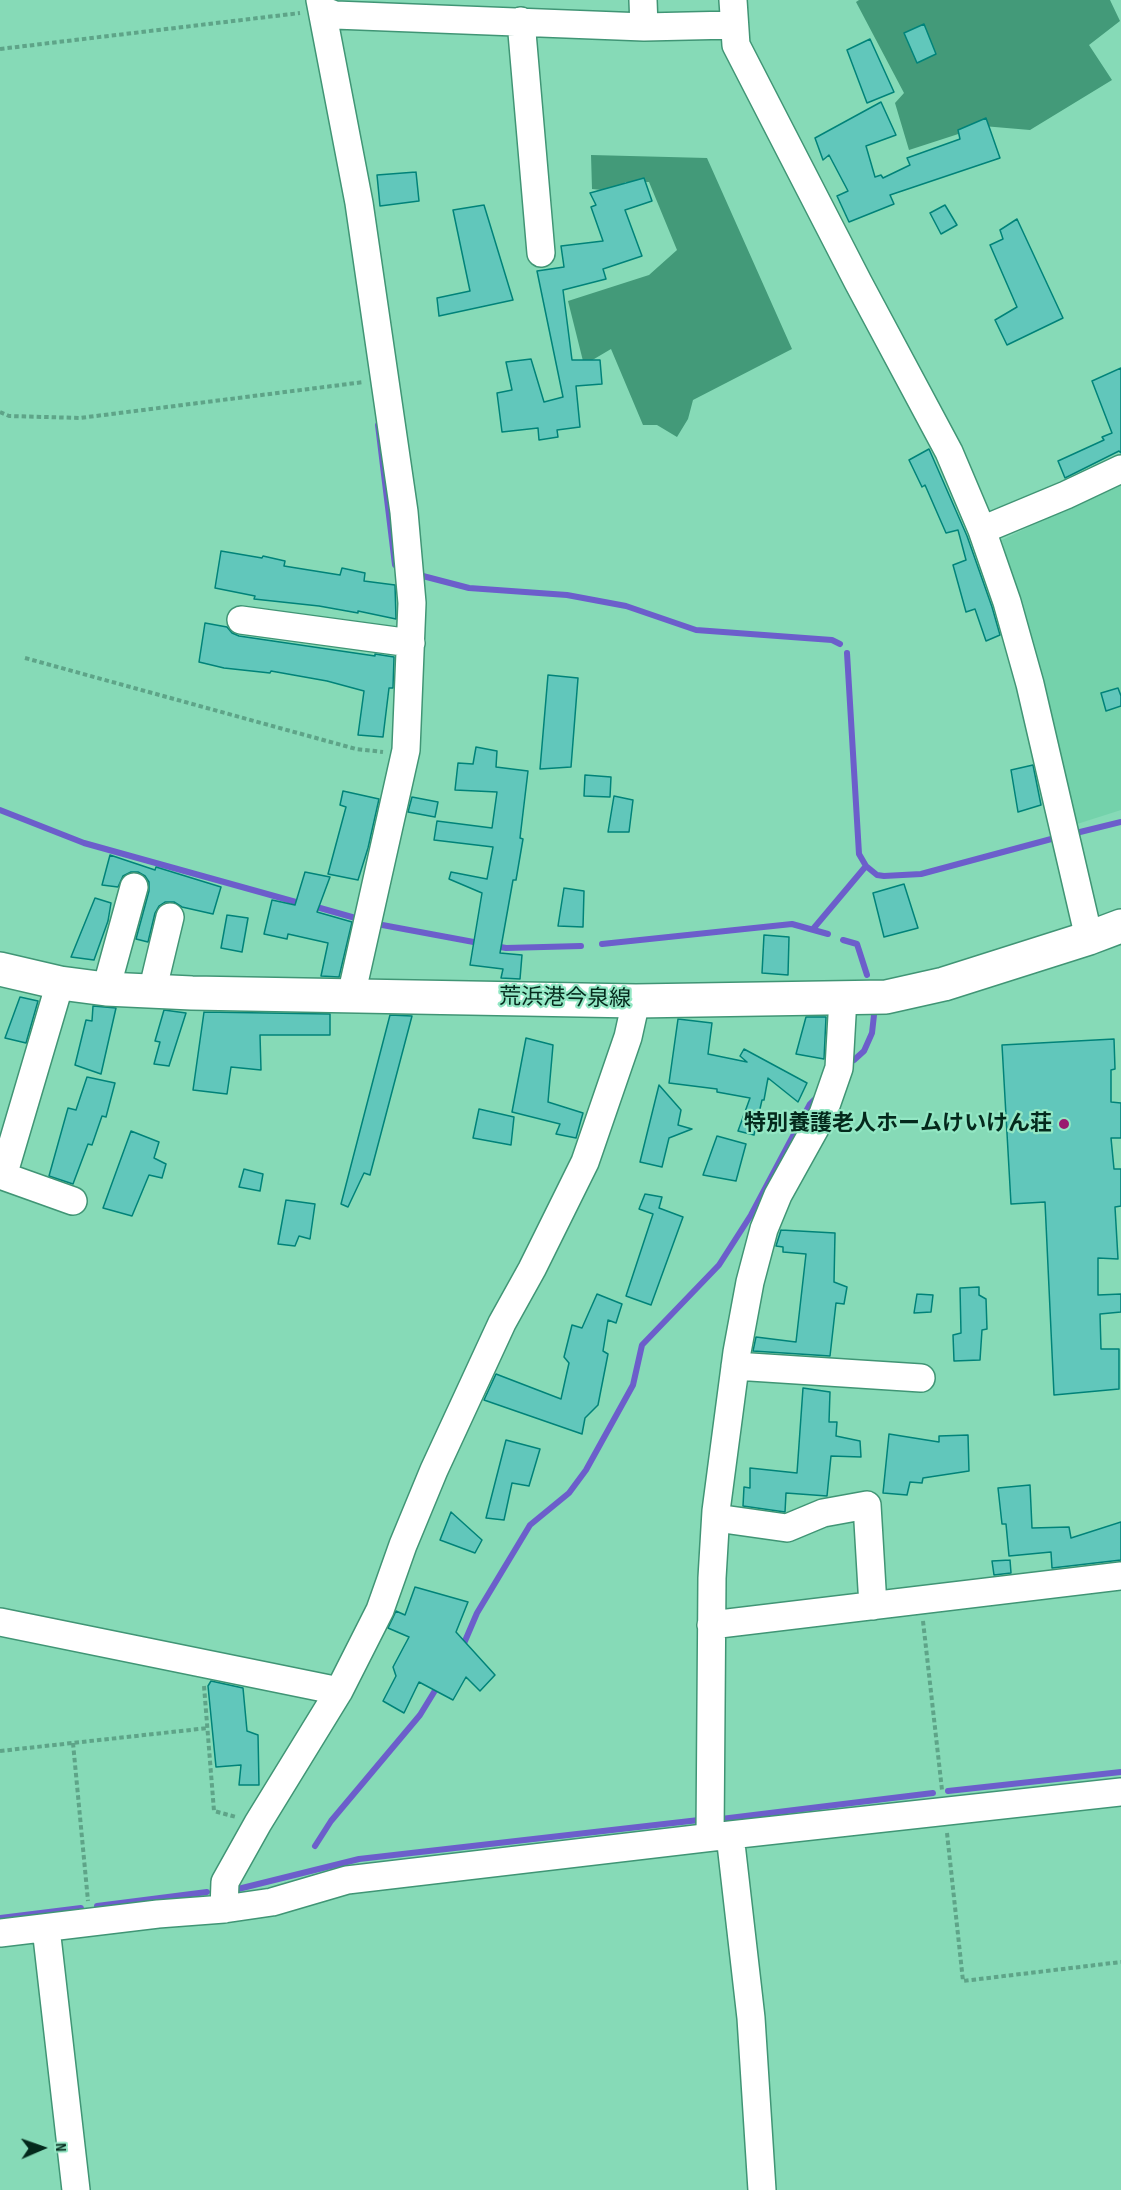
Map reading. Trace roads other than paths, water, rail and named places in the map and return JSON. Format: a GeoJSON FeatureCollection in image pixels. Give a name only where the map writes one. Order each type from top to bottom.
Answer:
{"type":"FeatureCollection","features":[{"type":"Feature","properties":{"kind":"main road","name":"荒浜港今泉線"},"geometry":{"type":"LineString","coordinates":[[0,969],[60,983],[152,992],[636,1001],[886,997],[918,991],[1121,926]]}},
{"type":"Feature","properties":{"kind":"street"},"geometry":{"type":"LineString","coordinates":[[643,0],[644,27]]}},
{"type":"Feature","properties":{"kind":"street"},"geometry":{"type":"LineString","coordinates":[[321,5],[335,15],[510,14],[644,27],[733,13],[736,45],[949,453],[982,530],[1007,602],[1030,684],[1089,938]]}},
{"type":"Feature","properties":{"kind":"street"},"geometry":{"type":"LineString","coordinates":[[321,5],[359,203],[386,379],[410,560],[412,603],[405,755],[351,996]]}},
{"type":"Feature","properties":{"kind":"street"},"geometry":{"type":"LineString","coordinates":[[510,14],[541,253]]}},
{"type":"Feature","properties":{"kind":"street"},"geometry":{"type":"LineString","coordinates":[[982,530],[1121,469]]}},
{"type":"Feature","properties":{"kind":"street"},"geometry":{"type":"LineString","coordinates":[[241,620],[411,643]]}},
{"type":"Feature","properties":{"kind":"street"},"geometry":{"type":"LineString","coordinates":[[106,989],[134,887]]}},
{"type":"Feature","properties":{"kind":"street"},"geometry":{"type":"LineString","coordinates":[[152,992],[170,917]]}},
{"type":"Feature","properties":{"kind":"street"},"geometry":{"type":"LineString","coordinates":[[60,983],[1,1176],[73,1201]]}},
{"type":"Feature","properties":{"kind":"street"},"geometry":{"type":"LineString","coordinates":[[762,2190],[751,2018],[720,1836],[711,1625],[716,1518],[735,1366],[750,1282],[764,1229],[778,1195],[823,1114],[839,1068],[843,998]]}},
{"type":"Feature","properties":{"kind":"street"},"geometry":{"type":"LineString","coordinates":[[224,1909],[225,1882],[258,1823],[339,1691],[380,1610],[434,1470],[502,1323],[532,1269],[585,1162],[628,1037],[636,1001]]}},
{"type":"Feature","properties":{"kind":"street"},"geometry":{"type":"LineString","coordinates":[[735,1366],[921,1378]]}},
{"type":"Feature","properties":{"kind":"street"},"geometry":{"type":"LineString","coordinates":[[716,1518],[787,1527],[823,1513],[867,1505],[873,1606]]}},
{"type":"Feature","properties":{"kind":"street"},"geometry":{"type":"LineString","coordinates":[[711,1625],[1121,1576]]}},
{"type":"Feature","properties":{"kind":"street"},"geometry":{"type":"LineString","coordinates":[[0,1622],[339,1691]]}},
{"type":"Feature","properties":{"kind":"street"},"geometry":{"type":"LineString","coordinates":[[0,1933],[272,1902],[347,1880],[1121,1792]]}},
{"type":"Feature","properties":{"kind":"street"},"geometry":{"type":"LineString","coordinates":[[46,1928],[76,2190]]}},
{"type":"Feature","properties":{"kind":"waterway"},"geometry":{"type":"LineString","coordinates":[[378,425],[395,565],[401,570]]}},
{"type":"Feature","properties":{"kind":"waterway"},"geometry":{"type":"LineString","coordinates":[[419,575],[469,588],[567,595],[626,606],[696,630],[832,640],[840,644]]}},
{"type":"Feature","properties":{"kind":"waterway"},"geometry":{"type":"LineString","coordinates":[[847,653],[859,854],[866,866],[877,875],[921,874],[1055,838]]}},
{"type":"Feature","properties":{"kind":"waterway"},"geometry":{"type":"LineString","coordinates":[[0,810],[84,843],[303,904]]}},
{"type":"Feature","properties":{"kind":"waterway"},"geometry":{"type":"LineString","coordinates":[[1076,833],[1121,822]]}},
{"type":"Feature","properties":{"kind":"waterway"},"geometry":{"type":"LineString","coordinates":[[813,929],[866,866]]}},
{"type":"Feature","properties":{"kind":"waterway"},"geometry":{"type":"LineString","coordinates":[[313,906],[359,919]]}},
{"type":"Feature","properties":{"kind":"waterway"},"geometry":{"type":"LineString","coordinates":[[377,924],[479,943]]}},
{"type":"Feature","properties":{"kind":"waterway"},"geometry":{"type":"LineString","coordinates":[[602,944],[792,924],[828,934]]}},
{"type":"Feature","properties":{"kind":"waterway"},"geometry":{"type":"LineString","coordinates":[[843,940],[857,944],[867,975]]}},
{"type":"Feature","properties":{"kind":"waterway"},"geometry":{"type":"LineString","coordinates":[[495,946],[506,948],[581,946]]}},
{"type":"Feature","properties":{"kind":"waterway"},"geometry":{"type":"LineString","coordinates":[[854,1060],[864,1051],[872,1033],[874,1015]]}},
{"type":"Feature","properties":{"kind":"waterway"},"geometry":{"type":"LineString","coordinates":[[462,1648],[477,1613],[530,1525],[569,1493],[586,1470],[633,1385],[642,1345],[719,1265],[751,1215],[810,1104],[817,1097]]}},
{"type":"Feature","properties":{"kind":"waterway"},"geometry":{"type":"LineString","coordinates":[[315,1846],[331,1821],[420,1715],[439,1684]]}},
{"type":"Feature","properties":{"kind":"waterway"},"geometry":{"type":"LineString","coordinates":[[948,1791],[1121,1772]]}},
{"type":"Feature","properties":{"kind":"waterway"},"geometry":{"type":"LineString","coordinates":[[721,1819],[933,1793]]}},
{"type":"Feature","properties":{"kind":"waterway"},"geometry":{"type":"LineString","coordinates":[[234,1890],[359,1859],[699,1820]]}},
{"type":"Feature","properties":{"kind":"waterway"},"geometry":{"type":"LineString","coordinates":[[97,1906],[207,1892]]}},
{"type":"Feature","properties":{"kind":"waterway"},"geometry":{"type":"LineString","coordinates":[[0,1918],[81,1908]]}},
{"type":"Feature","properties":{"kind":"place","name":"特別養護老人ホームけいけん荘"},"geometry":{"type":"Point","coordinates":[1064,1124]}}]}
